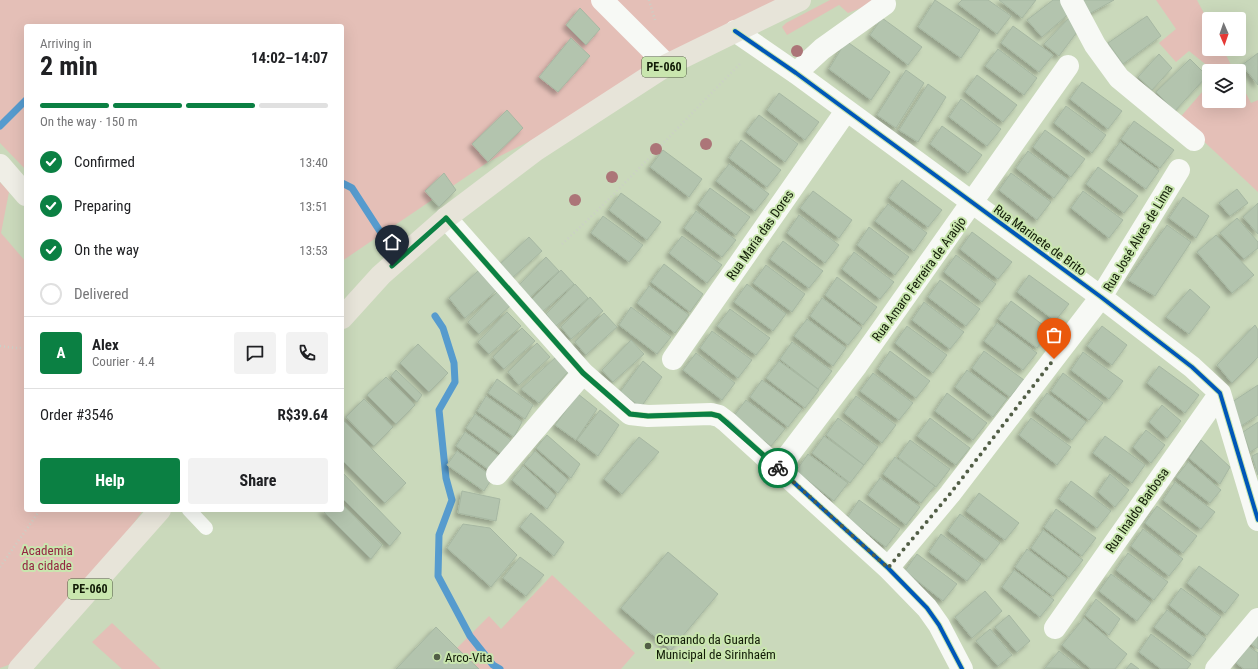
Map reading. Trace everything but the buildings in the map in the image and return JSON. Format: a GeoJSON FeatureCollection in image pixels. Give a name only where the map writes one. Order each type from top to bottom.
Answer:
{"type":"FeatureCollection","features":[{"type":"Feature","properties":{"kind":"main road","name":"PE-060"},"geometry":{"type":"LineString","coordinates":[[344,316],[381,275],[446,218],[536,150],[667,65],[800,0]]}},
{"type":"Feature","properties":{"kind":"main road"},"geometry":{"type":"LineString","coordinates":[[0,165],[24,193]]}},
{"type":"Feature","properties":{"kind":"main road","name":"PE-060"},"geometry":{"type":"LineString","coordinates":[[19,669],[158,512]]}},
{"type":"Feature","properties":{"kind":"street"},"geometry":{"type":"LineString","coordinates":[[602,0],[667,65]]}},
{"type":"Feature","properties":{"kind":"street"},"geometry":{"type":"LineString","coordinates":[[1071,0],[1095,45],[1119,78],[1194,140]]}},
{"type":"Feature","properties":{"kind":"street"},"geometry":{"type":"LineString","coordinates":[[796,73],[822,49],[885,4]]}},
{"type":"Feature","properties":{"kind":"street","name":"Rua Marinete de Brito"},"geometry":{"type":"LineString","coordinates":[[735,31],[796,73],[1101,297],[1192,367],[1220,393]]}},
{"type":"Feature","properties":{"kind":"street","name":"Rua Amaro Ferreira de Araújo"},"geometry":{"type":"LineString","coordinates":[[778,469],[857,365],[973,203],[1068,66]]}},
{"type":"Feature","properties":{"kind":"street","name":"Rua Maria das Dores"},"geometry":{"type":"LineString","coordinates":[[673,359],[846,111]]}},
{"type":"Feature","properties":{"kind":"street","name":"Rua José Alves de Lima"},"geometry":{"type":"LineString","coordinates":[[888,568],[950,494],[1101,297],[1178,170]]}},
{"type":"Feature","properties":{"kind":"street"},"geometry":{"type":"LineString","coordinates":[[446,218],[583,373],[630,414],[648,416],[711,414],[719,416],[888,568],[927,608],[939,624],[962,669]]}},
{"type":"Feature","properties":{"kind":"street"},"geometry":{"type":"LineString","coordinates":[[497,474],[583,373]]}},
{"type":"Feature","properties":{"kind":"street"},"geometry":{"type":"LineString","coordinates":[[1220,393],[1258,520]]}},
{"type":"Feature","properties":{"kind":"street","name":"Rua Inaldo Barbosa"},"geometry":{"type":"LineString","coordinates":[[1055,628],[1220,393]]}},
{"type":"Feature","properties":{"kind":"street"},"geometry":{"type":"LineString","coordinates":[[1216,669],[1258,619]]}},
{"type":"Feature","properties":{"kind":"lane"},"geometry":{"type":"LineString","coordinates":[[191,512],[206,528]]}},
{"type":"Feature","properties":{"kind":"path"},"geometry":{"type":"LineString","coordinates":[[562,244],[605,205],[689,115],[758,46]]}},
{"type":"Feature","properties":{"kind":"path"},"geometry":{"type":"LineString","coordinates":[[0,346],[24,348]]}},
{"type":"Feature","properties":{"kind":"path"},"geometry":{"type":"LineString","coordinates":[[0,567],[39,512]]}},
{"type":"Feature","properties":{"kind":"green space"},"geometry":{"type":"Polygon","coordinates":[[[0,0],[810,0],[488,162],[344,260],[344,24],[24,24],[24,168],[0,143],[0,0]]]}},
{"type":"Feature","properties":{"kind":"green space"},"geometry":{"type":"Polygon","coordinates":[[[830,0],[881,0],[848,13],[839,5],[787,35],[782,27],[786,23],[830,0]]]}},
{"type":"Feature","properties":{"kind":"green space"},"geometry":{"type":"Polygon","coordinates":[[[1156,0],[1197,0],[1203,12],[1202,12],[1202,56],[1226,56],[1230,64],[1205,64],[1189,51],[1176,62],[1159,43],[1176,29],[1156,0]]]}},
{"type":"Feature","properties":{"kind":"green space"},"geometry":{"type":"Polygon","coordinates":[[[1202,92],[1202,108],[1246,108],[1246,93],[1251,103],[1258,100],[1258,192],[1198,136],[1177,121],[1202,92]]]}},
{"type":"Feature","properties":{"kind":"green space","name":"Academia da cidade"},"geometry":{"type":"Polygon","coordinates":[[[0,182],[9,192],[1,233],[24,260],[24,512],[142,512],[107,562],[19,661],[0,668],[0,182]]]}},
{"type":"Feature","properties":{"kind":"green space"},"geometry":{"type":"Polygon","coordinates":[[[552,575],[635,653],[621,669],[479,669],[457,648],[489,616],[501,629],[552,575]]]}},
{"type":"Feature","properties":{"kind":"green space"},"geometry":{"type":"Polygon","coordinates":[[[112,623],[161,669],[122,669],[92,642],[112,623]]]}},
{"type":"Feature","properties":{"kind":"waterway"},"geometry":{"type":"LineString","coordinates":[[0,126],[24,102]]}},
{"type":"Feature","properties":{"kind":"waterway"},"geometry":{"type":"LineString","coordinates":[[344,184],[352,188],[385,239]]}},
{"type":"Feature","properties":{"kind":"waterway"},"geometry":{"type":"LineString","coordinates":[[435,316],[443,328],[454,363],[455,382],[439,410],[446,478],[452,500],[439,535],[438,576],[470,636],[493,665],[500,669]]}},
{"type":"Feature","properties":{"kind":"cycle path"},"geometry":{"type":"LineString","coordinates":[[735,31],[796,73],[1101,297],[1192,367],[1220,393],[1258,520]]}},
{"type":"Feature","properties":{"kind":"cycle path"},"geometry":{"type":"LineString","coordinates":[[446,218],[583,373],[630,414],[648,416],[711,414],[719,416],[727,422],[888,568],[927,608],[939,625],[962,669]]}},
{"type":"Feature","properties":{"kind":"way so far"},"geometry":{"type":"LineString","coordinates":[[778,468],[888,568],[950,494],[1054,359]]}},
{"type":"Feature","properties":{"kind":"place","name":"Comando da Guarda Municipal de Sirinhaém"},"geometry":{"type":"Point","coordinates":[648,646]}},
{"type":"Feature","properties":{"kind":"place","name":"Arco-Vita"},"geometry":{"type":"Point","coordinates":[437,657]}},
{"type":"Feature","properties":{"kind":"route"},"geometry":{"type":"LineString","coordinates":[[392,266],[446,218],[583,373],[630,414],[648,416],[711,414],[719,416],[778,468]]}}]}
